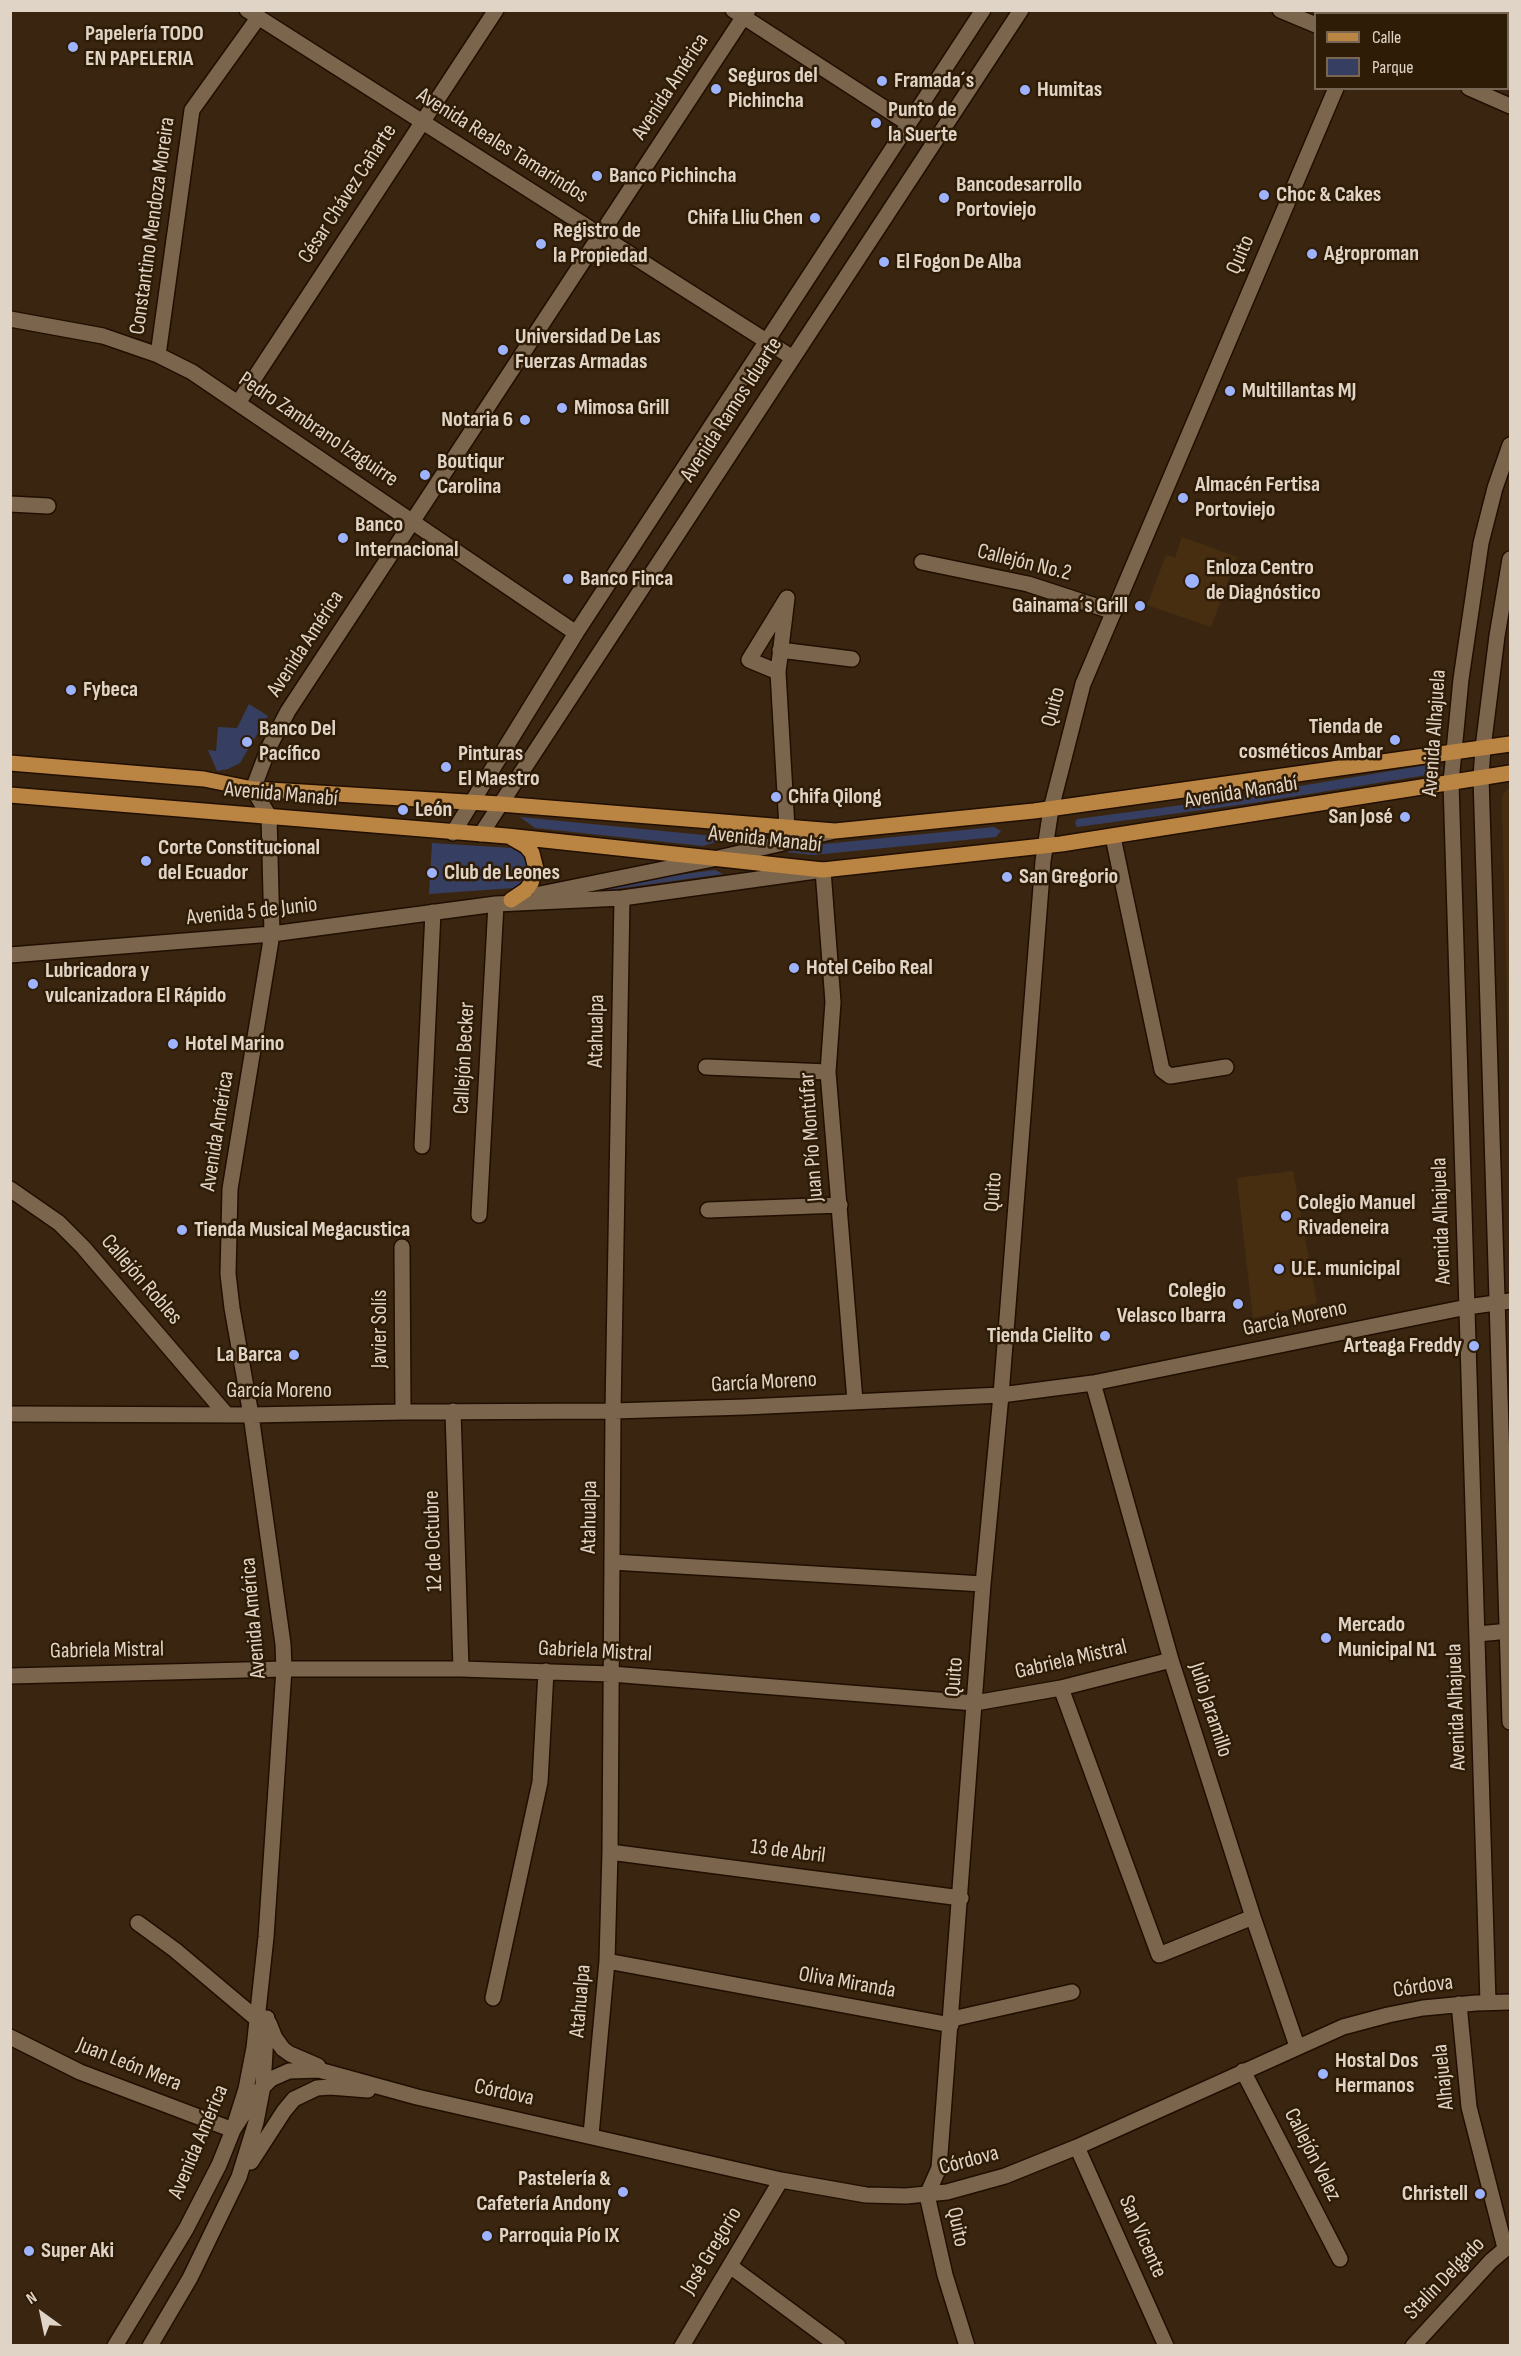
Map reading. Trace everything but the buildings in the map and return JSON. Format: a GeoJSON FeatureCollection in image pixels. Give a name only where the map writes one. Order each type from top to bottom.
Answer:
{"type":"FeatureCollection","features":[{"type":"Feature","properties":{"kind":"main road","name":"Avenida Manabí"},"geometry":{"type":"LineString","coordinates":[[10,763],[204,779],[253,789],[500,804],[835,831],[1051,809],[1510,744]]}},
{"type":"Feature","properties":{"kind":"main road","name":"Avenida Manabí"},"geometry":{"type":"LineString","coordinates":[[10,795],[507,836],[823,870],[1113,837],[1510,773]]}},
{"type":"Feature","properties":{"kind":"main road"},"geometry":{"type":"LineString","coordinates":[[504,902],[526,890],[536,869],[532,853],[526,846],[507,836]]}},
{"type":"Feature","properties":{"kind":"street","name":"César Chávez Cañarte"},"geometry":{"type":"LineString","coordinates":[[238,403],[496,10]]}},
{"type":"Feature","properties":{"kind":"street","name":"Avenida Ramos Iduarte"},"geometry":{"type":"LineString","coordinates":[[453,833],[576,633],[983,10]]}},
{"type":"Feature","properties":{"kind":"street","name":"Avenida Ramos Iduarte"},"geometry":{"type":"LineString","coordinates":[[481,834],[1021,10]]}},
{"type":"Feature","properties":{"kind":"street"},"geometry":{"type":"LineString","coordinates":[[1280,10],[1314,24]]}},
{"type":"Feature","properties":{"kind":"street"},"geometry":{"type":"LineString","coordinates":[[741,13],[909,124]]}},
{"type":"Feature","properties":{"kind":"street","name":"Avenida América"},"geometry":{"type":"LineString","coordinates":[[150,2346],[190,2278],[226,2207],[249,2150],[263,2086],[262,2016],[284,1669],[281,1624],[228,1274],[230,1189],[272,934],[269,816],[253,789],[269,747],[288,711],[600,235],[741,13]]}},
{"type":"Feature","properties":{"kind":"street","name":"Avenida Reales Tamarindos"},"geometry":{"type":"LineString","coordinates":[[253,14],[793,358]]}},
{"type":"Feature","properties":{"kind":"street","name":"Constantino Mendoza Moreira"},"geometry":{"type":"LineString","coordinates":[[158,355],[192,110],[253,14]]}},
{"type":"Feature","properties":{"kind":"street","name":"Quito"},"geometry":{"type":"LineString","coordinates":[[967,2346],[945,2276],[927,2195],[939,2168],[952,2022],[983,1584],[1001,1395],[1045,846],[1051,809],[1083,684],[1335,90]]}},
{"type":"Feature","properties":{"kind":"street"},"geometry":{"type":"LineString","coordinates":[[1473,90],[1510,106]]}},
{"type":"Feature","properties":{"kind":"street","name":"Pedro Zambrano Izaguirre"},"geometry":{"type":"LineString","coordinates":[[10,319],[104,336],[158,355],[192,372],[576,633]]}},
{"type":"Feature","properties":{"kind":"street","name":"Avenida Alhajuela"},"geometry":{"type":"LineString","coordinates":[[1488,2002],[1451,782],[1461,679],[1481,543],[1495,488],[1510,445]]}},
{"type":"Feature","properties":{"kind":"street"},"geometry":{"type":"LineString","coordinates":[[10,504],[48,506]]}},
{"type":"Feature","properties":{"kind":"street"},"geometry":{"type":"LineString","coordinates":[[1510,559],[1497,636],[1481,777],[1504,1301],[1510,1722]]}},
{"type":"Feature","properties":{"kind":"street","name":"Callejón No.2"},"geometry":{"type":"LineString","coordinates":[[922,562],[1029,584],[1114,612]]}},
{"type":"Feature","properties":{"kind":"street"},"geometry":{"type":"LineString","coordinates":[[778,672],[749,660],[787,598],[778,672],[787,828]]}},
{"type":"Feature","properties":{"kind":"street"},"geometry":{"type":"LineString","coordinates":[[780,650],[852,659]]}},
{"type":"Feature","properties":{"kind":"street","name":"Avenida 5 de Junio"},"geometry":{"type":"LineString","coordinates":[[10,955],[272,934],[504,902],[718,858],[835,831]]}},
{"type":"Feature","properties":{"kind":"street"},"geometry":{"type":"LineString","coordinates":[[1113,837],[1162,1070],[1170,1076],[1226,1067]]}},
{"type":"Feature","properties":{"kind":"street","name":"Avenida 5 de Junio"},"geometry":{"type":"LineString","coordinates":[[504,902],[622,898],[823,870]]}},
{"type":"Feature","properties":{"kind":"street","name":"Juan Pío Montúfar"},"geometry":{"type":"LineString","coordinates":[[823,870],[833,1002],[828,1072],[855,1401]]}},
{"type":"Feature","properties":{"kind":"street","name":"Atahualpa"},"geometry":{"type":"LineString","coordinates":[[591,2135],[607,1961],[610,1852],[613,1411],[622,898]]}},
{"type":"Feature","properties":{"kind":"street","name":"Callejón Becker"},"geometry":{"type":"LineString","coordinates":[[478,1215],[504,902]]}},
{"type":"Feature","properties":{"kind":"street"},"geometry":{"type":"LineString","coordinates":[[422,1146],[433,912]]}},
{"type":"Feature","properties":{"kind":"street"},"geometry":{"type":"LineString","coordinates":[[706,1067],[828,1072]]}},
{"type":"Feature","properties":{"kind":"street","name":"Callejón Robles"},"geometry":{"type":"LineString","coordinates":[[10,1189],[59,1223],[83,1247],[226,1414]]}},
{"type":"Feature","properties":{"kind":"street"},"geometry":{"type":"LineString","coordinates":[[708,1210],[840,1205]]}},
{"type":"Feature","properties":{"kind":"street","name":"Javier Solís"},"geometry":{"type":"LineString","coordinates":[[402,1247],[403,1412]]}},
{"type":"Feature","properties":{"kind":"street","name":"García Moreno"},"geometry":{"type":"LineString","coordinates":[[10,1414],[251,1415],[613,1411],[1001,1395],[1093,1383],[1504,1301]]}},
{"type":"Feature","properties":{"kind":"street","name":"Julio Jaramillo"},"geometry":{"type":"LineString","coordinates":[[1093,1383],[1171,1660],[1297,2046]]}},
{"type":"Feature","properties":{"kind":"street","name":"12 de Octubre"},"geometry":{"type":"LineString","coordinates":[[453,1411],[461,1669]]}},
{"type":"Feature","properties":{"kind":"street"},"geometry":{"type":"LineString","coordinates":[[612,1562],[983,1584]]}},
{"type":"Feature","properties":{"kind":"street"},"geometry":{"type":"LineString","coordinates":[[1477,1634],[1509,1631]]}},
{"type":"Feature","properties":{"kind":"street","name":"Gabriela Mistral"},"geometry":{"type":"LineString","coordinates":[[10,1676],[284,1669],[546,1671],[611,1674],[975,1703],[1061,1688],[1171,1660]]}},
{"type":"Feature","properties":{"kind":"street"},"geometry":{"type":"LineString","coordinates":[[493,1998],[540,1782],[546,1671]]}},
{"type":"Feature","properties":{"kind":"street"},"geometry":{"type":"LineString","coordinates":[[1061,1688],[1159,1955],[1253,1917]]}},
{"type":"Feature","properties":{"kind":"street","name":"13 de Abril"},"geometry":{"type":"LineString","coordinates":[[610,1852],[961,1898]]}},
{"type":"Feature","properties":{"kind":"street"},"geometry":{"type":"LineString","coordinates":[[138,1923],[262,2016],[275,2038],[290,2054],[355,2078]]}},
{"type":"Feature","properties":{"kind":"street","name":"Oliva Miranda"},"geometry":{"type":"LineString","coordinates":[[607,1961],[952,2022],[1072,1992]]}},
{"type":"Feature","properties":{"kind":"street","name":"Córdova"},"geometry":{"type":"LineString","coordinates":[[226,2207],[259,2148],[284,2110],[306,2091],[317,2088],[348,2087],[417,2097],[781,2180],[866,2195],[927,2195],[947,2192],[1005,2176],[1077,2147],[1297,2046],[1363,2020],[1460,2004],[1510,2002]]}},
{"type":"Feature","properties":{"kind":"street","name":"Alhajuela"},"geometry":{"type":"LineString","coordinates":[[1460,2004],[1469,2107],[1508,2247]]}},
{"type":"Feature","properties":{"kind":"street","name":"Avenida América"},"geometry":{"type":"LineString","coordinates":[[115,2346],[186,2229],[219,2165],[233,2130],[248,2080],[262,2016]]}},
{"type":"Feature","properties":{"kind":"street","name":"Juan León Mera"},"geometry":{"type":"LineString","coordinates":[[10,2037],[80,2072],[233,2130]]}},
{"type":"Feature","properties":{"kind":"street","name":"Córdova"},"geometry":{"type":"LineString","coordinates":[[233,2130],[263,2086],[279,2074],[299,2069],[319,2070],[355,2078],[417,2097]]}},
{"type":"Feature","properties":{"kind":"street","name":"Callejón Velez"},"geometry":{"type":"LineString","coordinates":[[1243,2071],[1340,2259]]}},
{"type":"Feature","properties":{"kind":"street","name":"San Vicente"},"geometry":{"type":"LineString","coordinates":[[1077,2147],[1166,2346]]}},
{"type":"Feature","properties":{"kind":"street"},"geometry":{"type":"LineString","coordinates":[[939,2168],[947,2192]]}},
{"type":"Feature","properties":{"kind":"street"},"geometry":{"type":"LineString","coordinates":[[906,2196],[931,2179],[939,2168]]}},
{"type":"Feature","properties":{"kind":"street","name":"José Gregorio"},"geometry":{"type":"LineString","coordinates":[[682,2346],[781,2180]]}},
{"type":"Feature","properties":{"kind":"street","name":"Stalin Delgado"},"geometry":{"type":"LineString","coordinates":[[1413,2346],[1508,2247]]}},
{"type":"Feature","properties":{"kind":"street"},"geometry":{"type":"LineString","coordinates":[[730,2266],[838,2346]]}},
{"type":"Feature","properties":{"kind":"shaded area","name":"Enloza Centro de Diagnóstico"},"geometry":{"type":"Polygon","coordinates":[[[1182,537],[1237,557],[1211,627],[1147,605],[1166,555],[1175,558],[1182,537]]]}},
{"type":"Feature","properties":{"kind":"shaded area"},"geometry":{"type":"Polygon","coordinates":[[[1510,787],[1510,1109],[1502,802],[1503,794],[1510,787]]]}},
{"type":"Feature","properties":{"kind":"shaded area","name":"U.E. municipal"},"geometry":{"type":"Polygon","coordinates":[[[1293,1171],[1317,1303],[1253,1318],[1237,1178],[1293,1171]]]}},
{"type":"Feature","properties":{"kind":"green space"},"geometry":{"type":"Polygon","coordinates":[[[249,704],[268,716],[240,763],[217,771],[208,750],[216,751],[218,727],[237,728],[249,704]]]}},
{"type":"Feature","properties":{"kind":"green space"},"geometry":{"type":"Polygon","coordinates":[[[1433,764],[1443,768],[1433,774],[1253,803],[1077,827],[1075,823],[1077,819],[1197,803],[1433,764]]]}},
{"type":"Feature","properties":{"kind":"green space"},"geometry":{"type":"Polygon","coordinates":[[[520,817],[724,837],[723,840],[703,846],[535,828],[520,817]]]}},
{"type":"Feature","properties":{"kind":"green space"},"geometry":{"type":"Polygon","coordinates":[[[994,827],[1001,831],[996,837],[813,855],[786,852],[814,845],[994,827]]]}},
{"type":"Feature","properties":{"kind":"green space"},"geometry":{"type":"Polygon","coordinates":[[[432,843],[511,848],[525,856],[529,869],[527,876],[521,884],[514,888],[429,894],[432,843]]]}},
{"type":"Feature","properties":{"kind":"green space"},"geometry":{"type":"Polygon","coordinates":[[[715,870],[723,874],[594,892],[593,886],[715,870]]]}},
{"type":"Feature","properties":{"kind":"place","name":"Papelería TODO EN PAPELERIA"},"geometry":{"type":"Point","coordinates":[73,47]}},
{"type":"Feature","properties":{"kind":"place","name":"Framada´s"},"geometry":{"type":"Point","coordinates":[882,81]}},
{"type":"Feature","properties":{"kind":"place","name":"Seguros del Pichincha"},"geometry":{"type":"Point","coordinates":[716,89]}},
{"type":"Feature","properties":{"kind":"place","name":"Humitas"},"geometry":{"type":"Point","coordinates":[1025,90]}},
{"type":"Feature","properties":{"kind":"place","name":"Punto de la Suerte"},"geometry":{"type":"Point","coordinates":[876,123]}},
{"type":"Feature","properties":{"kind":"place","name":"Banco Pichincha"},"geometry":{"type":"Point","coordinates":[597,176]}},
{"type":"Feature","properties":{"kind":"place","name":"Choc & Cakes"},"geometry":{"type":"Point","coordinates":[1264,195]}},
{"type":"Feature","properties":{"kind":"place","name":"Bancodesarrollo Portoviejo"},"geometry":{"type":"Point","coordinates":[944,198]}},
{"type":"Feature","properties":{"kind":"place","name":"Chifa Lliu Chen"},"geometry":{"type":"Point","coordinates":[815,218]}},
{"type":"Feature","properties":{"kind":"place","name":"Registro de la Propiedad"},"geometry":{"type":"Point","coordinates":[541,244]}},
{"type":"Feature","properties":{"kind":"place","name":"Agroproman"},"geometry":{"type":"Point","coordinates":[1312,254]}},
{"type":"Feature","properties":{"kind":"place","name":"El Fogon De Alba"},"geometry":{"type":"Point","coordinates":[884,262]}},
{"type":"Feature","properties":{"kind":"place","name":"Universidad De Las Fuerzas Armadas"},"geometry":{"type":"Point","coordinates":[503,350]}},
{"type":"Feature","properties":{"kind":"place","name":"Multillantas MJ"},"geometry":{"type":"Point","coordinates":[1230,391]}},
{"type":"Feature","properties":{"kind":"place","name":"Mimosa Grill"},"geometry":{"type":"Point","coordinates":[562,408]}},
{"type":"Feature","properties":{"kind":"place","name":"Notaria 6"},"geometry":{"type":"Point","coordinates":[525,420]}},
{"type":"Feature","properties":{"kind":"place","name":"Boutiqur Carolina"},"geometry":{"type":"Point","coordinates":[425,475]}},
{"type":"Feature","properties":{"kind":"place","name":"Almacén Fertisa Portoviejo"},"geometry":{"type":"Point","coordinates":[1183,498]}},
{"type":"Feature","properties":{"kind":"place","name":"Banco Internacional"},"geometry":{"type":"Point","coordinates":[343,538]}},
{"type":"Feature","properties":{"kind":"place","name":"Banco Finca"},"geometry":{"type":"Point","coordinates":[568,579]}},
{"type":"Feature","properties":{"kind":"place","name":"Enloza Centro de Diagnóstico"},"geometry":{"type":"Point","coordinates":[1192,581]}},
{"type":"Feature","properties":{"kind":"place","name":"Gainama´s Grill"},"geometry":{"type":"Point","coordinates":[1140,606]}},
{"type":"Feature","properties":{"kind":"place","name":"Fybeca"},"geometry":{"type":"Point","coordinates":[71,690]}},
{"type":"Feature","properties":{"kind":"place","name":"Tienda de cosméticos Ambar"},"geometry":{"type":"Point","coordinates":[1395,740]}},
{"type":"Feature","properties":{"kind":"place","name":"Banco Del Pacífico"},"geometry":{"type":"Point","coordinates":[247,742]}},
{"type":"Feature","properties":{"kind":"place","name":"Pinturas El Maestro"},"geometry":{"type":"Point","coordinates":[446,767]}},
{"type":"Feature","properties":{"kind":"place","name":"Chifa Qilong"},"geometry":{"type":"Point","coordinates":[776,797]}},
{"type":"Feature","properties":{"kind":"place","name":"León"},"geometry":{"type":"Point","coordinates":[403,810]}},
{"type":"Feature","properties":{"kind":"place","name":"San José"},"geometry":{"type":"Point","coordinates":[1405,817]}},
{"type":"Feature","properties":{"kind":"place","name":"Corte Constitucional del Ecuador"},"geometry":{"type":"Point","coordinates":[146,861]}},
{"type":"Feature","properties":{"kind":"place","name":"Club de Leones"},"geometry":{"type":"Point","coordinates":[432,873]}},
{"type":"Feature","properties":{"kind":"place","name":"San Gregorio"},"geometry":{"type":"Point","coordinates":[1007,877]}},
{"type":"Feature","properties":{"kind":"place","name":"Hotel Ceibo Real"},"geometry":{"type":"Point","coordinates":[794,968]}},
{"type":"Feature","properties":{"kind":"place","name":"Lubricadora y vulcanizadora El Rápido"},"geometry":{"type":"Point","coordinates":[33,984]}},
{"type":"Feature","properties":{"kind":"place","name":"Hotel Marino"},"geometry":{"type":"Point","coordinates":[173,1044]}},
{"type":"Feature","properties":{"kind":"place","name":"Colegio Manuel Rivadeneira"},"geometry":{"type":"Point","coordinates":[1286,1216]}},
{"type":"Feature","properties":{"kind":"place","name":"Tienda Musical Megacustica"},"geometry":{"type":"Point","coordinates":[182,1230]}},
{"type":"Feature","properties":{"kind":"place","name":"U.E. municipal"},"geometry":{"type":"Point","coordinates":[1279,1269]}},
{"type":"Feature","properties":{"kind":"place","name":"Colegio Velasco Ibarra"},"geometry":{"type":"Point","coordinates":[1238,1304]}},
{"type":"Feature","properties":{"kind":"place","name":"Tienda Cielito"},"geometry":{"type":"Point","coordinates":[1105,1336]}},
{"type":"Feature","properties":{"kind":"place","name":"Arteaga Freddy"},"geometry":{"type":"Point","coordinates":[1474,1346]}},
{"type":"Feature","properties":{"kind":"place","name":"La Barca"},"geometry":{"type":"Point","coordinates":[294,1355]}},
{"type":"Feature","properties":{"kind":"place","name":"Mercado Municipal N1"},"geometry":{"type":"Point","coordinates":[1326,1638]}},
{"type":"Feature","properties":{"kind":"place","name":"Hostal Dos Hermanos"},"geometry":{"type":"Point","coordinates":[1323,2074]}},
{"type":"Feature","properties":{"kind":"place","name":"Pastelería & Cafetería Andony"},"geometry":{"type":"Point","coordinates":[623,2192]}},
{"type":"Feature","properties":{"kind":"place","name":"Christell"},"geometry":{"type":"Point","coordinates":[1480,2194]}},
{"type":"Feature","properties":{"kind":"place","name":"Parroquia Pío IX"},"geometry":{"type":"Point","coordinates":[487,2236]}},
{"type":"Feature","properties":{"kind":"place","name":"Super Aki"},"geometry":{"type":"Point","coordinates":[29,2251]}}]}
